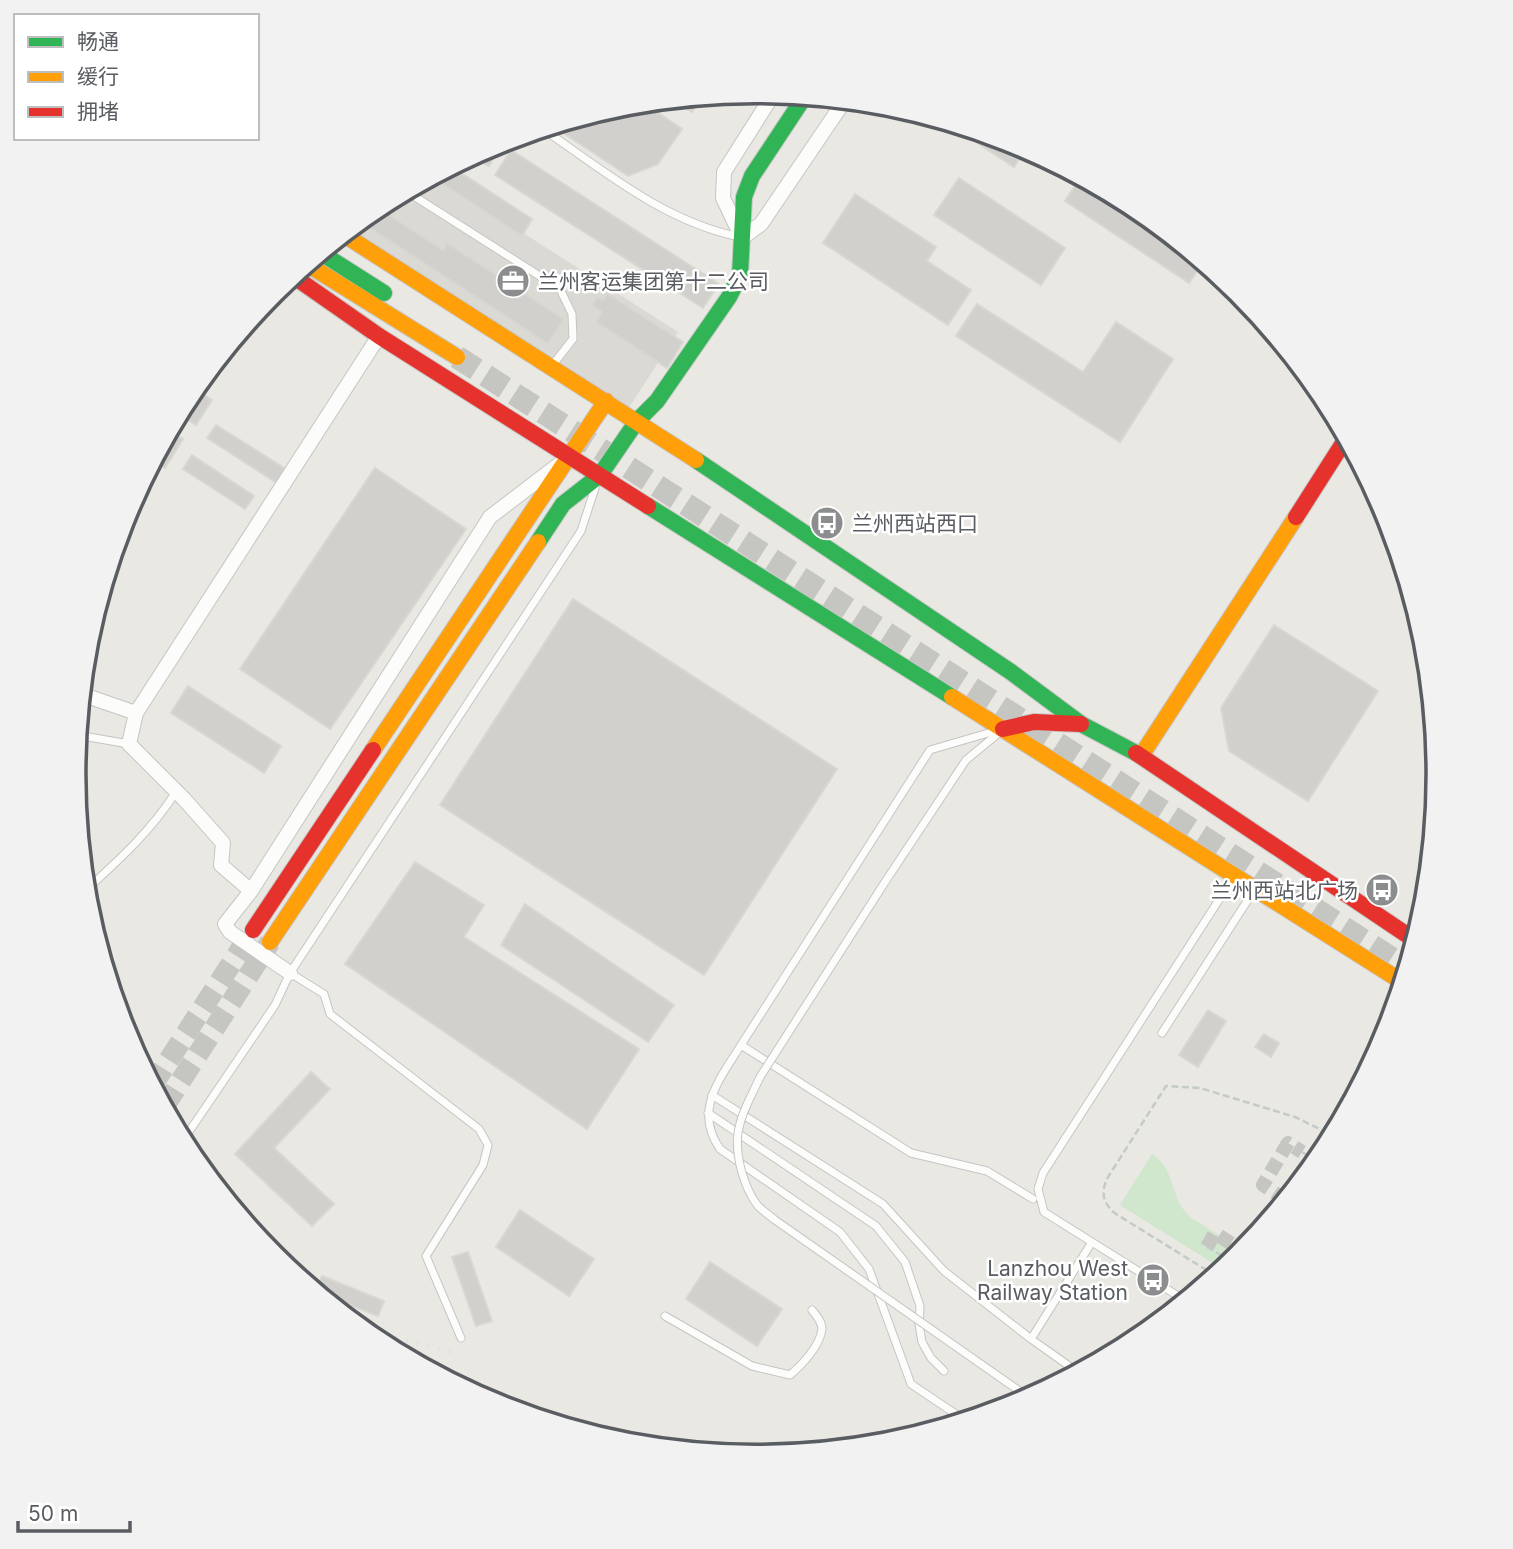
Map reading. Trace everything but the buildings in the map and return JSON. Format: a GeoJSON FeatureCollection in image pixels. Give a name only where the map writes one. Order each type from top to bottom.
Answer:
{"type":"FeatureCollection","features":[{"type":"Feature","properties":{"kind":"main road"},"geometry":{"type":"LineString","coordinates":[[271,942],[563,504],[600,475],[637,421],[657,401],[729,298],[740,275],[744,197],[752,176],[799,105]]}},
{"type":"Feature","properties":{"kind":"main road"},"geometry":{"type":"LineString","coordinates":[[352,239],[637,421],[1011,672],[1081,724],[1141,757],[1407,935]]}},
{"type":"Feature","properties":{"kind":"main road"},"geometry":{"type":"LineString","coordinates":[[315,269],[460,351],[328,258]]}},
{"type":"Feature","properties":{"kind":"main road"},"geometry":{"type":"LineString","coordinates":[[301,282],[379,336],[1396,978]]}},
{"type":"Feature","properties":{"kind":"main road"},"geometry":{"type":"LineString","coordinates":[[253,930],[606,401]]}},
{"type":"Feature","properties":{"kind":"main road"},"geometry":{"type":"LineString","coordinates":[[1141,757],[1341,446]]}},
{"type":"Feature","properties":{"kind":"main road"},"geometry":{"type":"LineString","coordinates":[[1003,729],[1042,721],[1081,724]]}},
{"type":"Feature","properties":{"kind":"street"},"geometry":{"type":"LineString","coordinates":[[767,104],[724,172],[723,198],[742,238],[761,224],[839,109]]}},
{"type":"Feature","properties":{"kind":"street"},"geometry":{"type":"LineString","coordinates":[[251,891],[221,865],[223,843],[129,744],[136,713],[379,336]]}},
{"type":"Feature","properties":{"kind":"street"},"geometry":{"type":"LineString","coordinates":[[290,973],[230,932],[225,924],[251,891],[490,517],[570,456]]}},
{"type":"Feature","properties":{"kind":"street"},"geometry":{"type":"LineString","coordinates":[[90,697],[136,713]]}},
{"type":"Feature","properties":{"kind":"lane"},"geometry":{"type":"LineString","coordinates":[[552,136],[662,210],[716,233],[742,238]]}},
{"type":"Feature","properties":{"kind":"lane"},"geometry":{"type":"LineString","coordinates":[[416,197],[560,289],[572,314],[573,339],[552,366]]}},
{"type":"Feature","properties":{"kind":"lane"},"geometry":{"type":"LineString","coordinates":[[189,1131],[275,1005],[290,973],[581,531],[600,475]]}},
{"type":"Feature","properties":{"kind":"lane"},"geometry":{"type":"LineString","coordinates":[[1003,729],[966,760],[885,882],[760,1077],[744,1110],[738,1134],[739,1157],[745,1182],[758,1205],[775,1220],[1020,1391]]}},
{"type":"Feature","properties":{"kind":"lane"},"geometry":{"type":"LineString","coordinates":[[956,1414],[911,1384],[869,1269],[839,1231],[720,1149],[713,1139],[708,1113],[712,1095],[741,1045],[930,750],[1003,729]]}},
{"type":"Feature","properties":{"kind":"lane"},"geometry":{"type":"LineString","coordinates":[[87,737],[129,744]]}},
{"type":"Feature","properties":{"kind":"lane"},"geometry":{"type":"LineString","coordinates":[[95,882],[157,821],[176,791]]}},
{"type":"Feature","properties":{"kind":"lane"},"geometry":{"type":"LineString","coordinates":[[1178,1296],[1044,1212],[1038,1189],[1043,1173],[1233,877]]}},
{"type":"Feature","properties":{"kind":"lane"},"geometry":{"type":"LineString","coordinates":[[1162,1032],[1255,890]]}},
{"type":"Feature","properties":{"kind":"lane"},"geometry":{"type":"LineString","coordinates":[[290,973],[324,994],[330,1014],[479,1129],[488,1145],[483,1165],[426,1256],[461,1338]]}},
{"type":"Feature","properties":{"kind":"lane"},"geometry":{"type":"LineString","coordinates":[[741,1045],[911,1153],[988,1171],[1032,1199]]}},
{"type":"Feature","properties":{"kind":"lane"},"geometry":{"type":"LineString","coordinates":[[712,1095],[883,1204],[944,1271],[1070,1367]]}},
{"type":"Feature","properties":{"kind":"lane"},"geometry":{"type":"LineString","coordinates":[[708,1113],[876,1226],[905,1262],[920,1306],[922,1342],[931,1358],[944,1371]]}},
{"type":"Feature","properties":{"kind":"lane"},"geometry":{"type":"LineString","coordinates":[[1031,1339],[1092,1242]]}},
{"type":"Feature","properties":{"kind":"lane"},"geometry":{"type":"LineString","coordinates":[[665,1316],[752,1366],[790,1375],[801,1366],[819,1338],[822,1328],[812,1310]]}},
{"type":"Feature","properties":{"kind":"path"},"geometry":{"type":"LineString","coordinates":[[1208,1271],[1116,1214],[1105,1202],[1104,1185],[1108,1177],[1166,1086],[1200,1087],[1295,1117],[1324,1131]]}},
{"type":"Feature","properties":{"kind":"path"},"geometry":{"type":"LineString","coordinates":[[1302,1152],[1308,1156]]}},
{"type":"Feature","properties":{"kind":"path"},"geometry":{"type":"LineString","coordinates":[[1208,1247],[1223,1256]]}},
{"type":"Feature","properties":{"kind":"shaded area","name":"兰州客运集团第十二公司"},"geometry":{"type":"Polygon","coordinates":[[[443,182],[678,332],[628,409],[357,235],[443,182]]]}},
{"type":"Feature","properties":{"kind":"green space"},"geometry":{"type":"Polygon","coordinates":[[[1152,1154],[1165,1167],[1183,1209],[1190,1217],[1235,1245],[1215,1264],[1120,1205],[1152,1154]]]}},
{"type":"Feature","properties":{"kind":"tunnel"},"geometry":{"type":"LineString","coordinates":[[457,357],[1400,964]]}},
{"type":"Feature","properties":{"kind":"tunnel"},"geometry":{"type":"LineString","coordinates":[[158,1077],[253,930]]}},
{"type":"Feature","properties":{"kind":"tunnel"},"geometry":{"type":"LineString","coordinates":[[170,1098],[270,942]]}},
{"type":"Feature","properties":{"kind":"tunnel"},"geometry":{"type":"LineString","coordinates":[[1279,1195],[1263,1185],[1288,1143],[1302,1152]]}},
{"type":"Feature","properties":{"kind":"tunnel"},"geometry":{"type":"LineString","coordinates":[[1207,1247],[1215,1233],[1234,1246]]}},
{"type":"Feature","properties":{"kind":"railway"},"geometry":{"type":"LineString","coordinates":[[394,1339],[451,1352]]}},
{"type":"Feature","properties":{"kind":"traffic: fast"},"geometry":{"type":"LineString","coordinates":[[538,542],[563,504],[600,475],[637,421],[657,401],[729,297],[740,275],[744,197],[752,176],[799,105]]}},
{"type":"Feature","properties":{"kind":"traffic: fast"},"geometry":{"type":"LineString","coordinates":[[329,258],[384,293]]}},
{"type":"Feature","properties":{"kind":"traffic: fast"},"geometry":{"type":"LineString","coordinates":[[696,460],[1011,672],[1081,724],[1136,753]]}},
{"type":"Feature","properties":{"kind":"traffic: fast"},"geometry":{"type":"LineString","coordinates":[[648,506],[952,697]]}},
{"type":"Feature","properties":{"kind":"traffic: slow"},"geometry":{"type":"LineString","coordinates":[[352,240],[696,460]]}},
{"type":"Feature","properties":{"kind":"traffic: slow"},"geometry":{"type":"LineString","coordinates":[[315,269],[457,357]]}},
{"type":"Feature","properties":{"kind":"traffic: slow"},"geometry":{"type":"LineString","coordinates":[[373,750],[606,401]]}},
{"type":"Feature","properties":{"kind":"traffic: slow"},"geometry":{"type":"LineString","coordinates":[[1141,756],[1296,517]]}},
{"type":"Feature","properties":{"kind":"traffic: slow"},"geometry":{"type":"LineString","coordinates":[[270,942],[538,542]]}},
{"type":"Feature","properties":{"kind":"traffic: slow"},"geometry":{"type":"LineString","coordinates":[[952,697],[1396,978]]}},
{"type":"Feature","properties":{"kind":"traffic: jam"},"geometry":{"type":"LineString","coordinates":[[301,282],[379,336],[648,506]]}},
{"type":"Feature","properties":{"kind":"traffic: jam"},"geometry":{"type":"LineString","coordinates":[[1296,517],[1341,446]]}},
{"type":"Feature","properties":{"kind":"traffic: jam"},"geometry":{"type":"LineString","coordinates":[[1003,729],[1034,722],[1081,724]]}},
{"type":"Feature","properties":{"kind":"traffic: jam"},"geometry":{"type":"LineString","coordinates":[[253,930],[373,750]]}},
{"type":"Feature","properties":{"kind":"traffic: jam"},"geometry":{"type":"LineString","coordinates":[[1136,753],[1407,935]]}},
{"type":"Feature","properties":{"kind":"place","name":"兰州客运集团第十二公司"},"geometry":{"type":"Point","coordinates":[513,281]}},
{"type":"Feature","properties":{"kind":"place","name":"兰州西站西口"},"geometry":{"type":"Point","coordinates":[827,523]}},
{"type":"Feature","properties":{"kind":"place","name":"兰州西站北广场"},"geometry":{"type":"Point","coordinates":[1382,890]}},
{"type":"Feature","properties":{"kind":"place","name":"Lanzhou West Railway Station"},"geometry":{"type":"Point","coordinates":[1153,1280]}}]}
